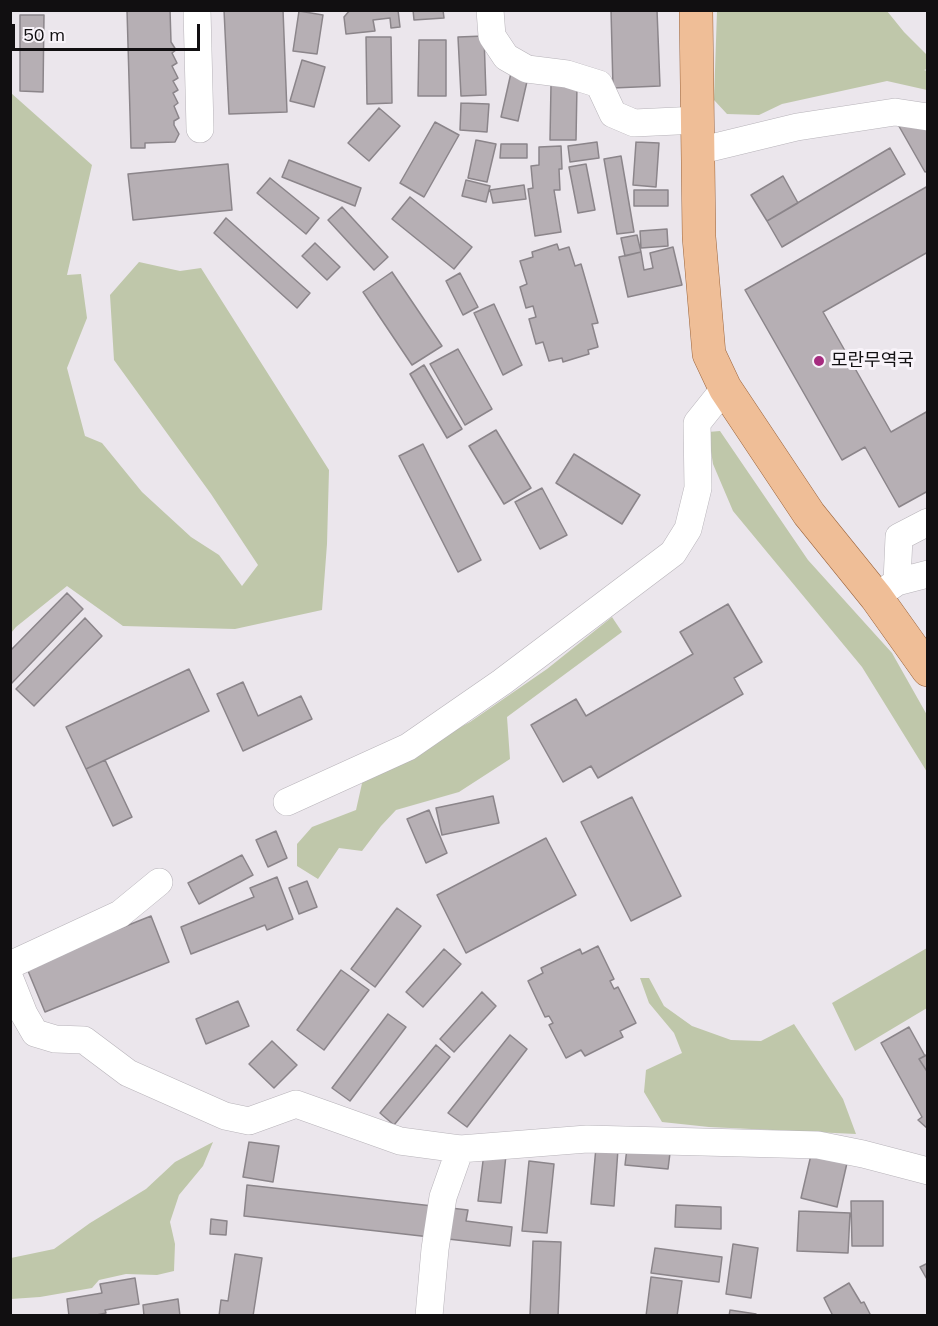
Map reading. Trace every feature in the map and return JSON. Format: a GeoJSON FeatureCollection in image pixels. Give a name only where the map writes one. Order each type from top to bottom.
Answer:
{"type":"FeatureCollection","features":[{"type":"Feature","properties":{"kind":"main road"},"geometry":{"type":"LineString","coordinates":[[696,10],[699,237],[709,354],[725,388],[809,514],[886,590],[927,669]]}},
{"type":"Feature","properties":{"kind":"street"},"geometry":{"type":"LineString","coordinates":[[197,10],[200,129]]}},
{"type":"Feature","properties":{"kind":"street"},"geometry":{"type":"LineString","coordinates":[[490,10],[492,36],[506,57],[527,69],[567,74],[599,84],[614,114],[634,123],[698,136],[797,127],[895,112],[927,117]]}},
{"type":"Feature","properties":{"kind":"street"},"geometry":{"type":"LineString","coordinates":[[287,802],[408,747],[502,682],[673,553],[688,529],[698,488],[697,423],[725,388]]}},
{"type":"Feature","properties":{"kind":"street"},"geometry":{"type":"LineString","coordinates":[[886,590],[899,537],[927,522]]}},
{"type":"Feature","properties":{"kind":"street"},"geometry":{"type":"LineString","coordinates":[[886,590],[927,574]]}},
{"type":"Feature","properties":{"kind":"street"},"geometry":{"type":"LineString","coordinates":[[10,965],[120,914],[159,882]]}},
{"type":"Feature","properties":{"kind":"street"},"geometry":{"type":"LineString","coordinates":[[10,979],[34,1033],[55,1039],[84,1040],[128,1074],[225,1116],[249,1121],[296,1104],[400,1141],[460,1149],[587,1139],[818,1145],[927,1171]]}},
{"type":"Feature","properties":{"kind":"street"},"geometry":{"type":"LineString","coordinates":[[429,1316],[435,1249],[443,1197],[460,1149]]}},
{"type":"Feature","properties":{"kind":"green space"},"geometry":{"type":"Polygon","coordinates":[[[717,11],[887,11],[927,55],[927,69],[924,70],[927,71],[927,90],[887,81],[782,104],[759,115],[727,114],[714,100],[717,11]]]}},
{"type":"Feature","properties":{"kind":"green space"},"geometry":{"type":"Polygon","coordinates":[[[11,93],[92,165],[67,275],[81,274],[87,318],[67,368],[85,436],[102,443],[142,492],[191,537],[219,555],[242,586],[258,565],[211,494],[114,360],[110,295],[139,262],[180,271],[201,268],[329,470],[322,610],[235,629],[123,626],[67,586],[11,633],[11,93]]]}},
{"type":"Feature","properties":{"kind":"green space"},"geometry":{"type":"Polygon","coordinates":[[[720,431],[808,560],[892,653],[927,715],[927,772],[862,667],[733,511],[713,464],[708,432],[720,431]]]}},
{"type":"Feature","properties":{"kind":"green space"},"geometry":{"type":"Polygon","coordinates":[[[612,617],[622,632],[507,717],[510,759],[459,792],[396,810],[362,851],[339,848],[318,879],[297,866],[297,844],[312,827],[356,810],[363,779],[470,722],[547,669],[612,617]]]}},
{"type":"Feature","properties":{"kind":"green space"},"geometry":{"type":"Polygon","coordinates":[[[927,948],[927,1008],[855,1051],[832,1003],[927,948]]]}},
{"type":"Feature","properties":{"kind":"green space"},"geometry":{"type":"Polygon","coordinates":[[[640,978],[649,978],[664,1006],[692,1026],[731,1040],[761,1041],[794,1024],[843,1099],[856,1134],[709,1127],[662,1122],[644,1092],[646,1070],[682,1053],[674,1033],[649,1003],[640,978]]]}},
{"type":"Feature","properties":{"kind":"green space"},"geometry":{"type":"Polygon","coordinates":[[[213,1142],[203,1166],[179,1195],[170,1222],[175,1244],[174,1271],[157,1275],[126,1274],[99,1280],[92,1288],[40,1297],[11,1299],[11,1258],[54,1249],[90,1223],[146,1189],[175,1162],[213,1142]]]}},
{"type":"Feature","properties":{"kind":"building"},"geometry":{"type":"Polygon","coordinates":[[[127,10],[170,10],[171,42],[176,50],[172,53],[177,63],[172,66],[178,78],[173,81],[178,90],[173,93],[178,103],[174,106],[179,118],[174,121],[179,134],[175,142],[145,143],[145,148],[131,148],[127,10]]]}},
{"type":"Feature","properties":{"kind":"building"},"geometry":{"type":"Polygon","coordinates":[[[224,10],[283,10],[287,112],[229,114],[224,10]]]}},
{"type":"Feature","properties":{"kind":"building"},"geometry":{"type":"Polygon","coordinates":[[[350,10],[398,10],[400,27],[391,28],[390,18],[373,20],[375,31],[346,34],[344,17],[350,10]]]}},
{"type":"Feature","properties":{"kind":"building"},"geometry":{"type":"Polygon","coordinates":[[[413,10],[443,10],[444,18],[414,20],[413,10]]]}},
{"type":"Feature","properties":{"kind":"building"},"geometry":{"type":"Polygon","coordinates":[[[611,10],[657,10],[660,86],[613,88],[611,10]]]}},
{"type":"Feature","properties":{"kind":"building"},"geometry":{"type":"Polygon","coordinates":[[[299,11],[323,15],[317,54],[293,51],[299,11]]]}},
{"type":"Feature","properties":{"kind":"building"},"geometry":{"type":"Polygon","coordinates":[[[20,15],[44,15],[43,92],[20,91],[20,15]]]}},
{"type":"Feature","properties":{"kind":"building"},"geometry":{"type":"Polygon","coordinates":[[[484,36],[486,95],[461,96],[458,37],[484,36]]]}},
{"type":"Feature","properties":{"kind":"building"},"geometry":{"type":"Polygon","coordinates":[[[366,37],[391,37],[392,103],[367,104],[366,37]]]}},
{"type":"Feature","properties":{"kind":"building"},"geometry":{"type":"Polygon","coordinates":[[[419,40],[446,40],[446,96],[418,96],[419,40]]]}},
{"type":"Feature","properties":{"kind":"building"},"geometry":{"type":"Polygon","coordinates":[[[302,60],[325,67],[314,107],[290,101],[302,60]]]}},
{"type":"Feature","properties":{"kind":"building"},"geometry":{"type":"Polygon","coordinates":[[[511,73],[528,77],[518,121],[501,117],[511,73]]]}},
{"type":"Feature","properties":{"kind":"building"},"geometry":{"type":"Polygon","coordinates":[[[551,85],[577,85],[576,140],[550,140],[551,85]]]}},
{"type":"Feature","properties":{"kind":"building"},"geometry":{"type":"Polygon","coordinates":[[[461,103],[489,104],[487,132],[460,130],[461,103]]]}},
{"type":"Feature","properties":{"kind":"building"},"geometry":{"type":"Polygon","coordinates":[[[379,108],[400,126],[369,161],[348,143],[379,108]]]}},
{"type":"Feature","properties":{"kind":"building"},"geometry":{"type":"Polygon","coordinates":[[[896,121],[928,126],[928,171],[925,172],[896,121]]]}},
{"type":"Feature","properties":{"kind":"building"},"geometry":{"type":"Polygon","coordinates":[[[435,122],[459,135],[424,197],[400,183],[435,122]]]}},
{"type":"Feature","properties":{"kind":"building"},"geometry":{"type":"Polygon","coordinates":[[[476,140],[496,144],[487,182],[468,178],[476,140]]]}},
{"type":"Feature","properties":{"kind":"building"},"geometry":{"type":"Polygon","coordinates":[[[597,142],[599,158],[570,162],[568,146],[597,142]]]}},
{"type":"Feature","properties":{"kind":"building"},"geometry":{"type":"Polygon","coordinates":[[[636,142],[659,143],[656,187],[633,185],[636,142]]]}},
{"type":"Feature","properties":{"kind":"building"},"geometry":{"type":"Polygon","coordinates":[[[501,144],[527,144],[527,158],[500,158],[501,144]]]}},
{"type":"Feature","properties":{"kind":"building"},"geometry":{"type":"Polygon","coordinates":[[[561,146],[560,190],[554,190],[561,232],[535,236],[528,189],[533,188],[531,166],[539,165],[539,147],[561,146]]]}},
{"type":"Feature","properties":{"kind":"building"},"geometry":{"type":"Polygon","coordinates":[[[890,148],[905,174],[782,247],[767,221],[890,148]]]}},
{"type":"Feature","properties":{"kind":"building"},"geometry":{"type":"Polygon","coordinates":[[[621,156],[634,232],[617,234],[604,159],[621,156]]]}},
{"type":"Feature","properties":{"kind":"building"},"geometry":{"type":"Polygon","coordinates":[[[289,160],[361,188],[355,206],[282,177],[289,160]]]}},
{"type":"Feature","properties":{"kind":"building"},"geometry":{"type":"Polygon","coordinates":[[[228,164],[232,210],[133,220],[128,174],[228,164]]]}},
{"type":"Feature","properties":{"kind":"building"},"geometry":{"type":"Polygon","coordinates":[[[586,164],[595,210],[578,213],[569,167],[586,164]]]}},
{"type":"Feature","properties":{"kind":"building"},"geometry":{"type":"Polygon","coordinates":[[[783,176],[798,203],[767,221],[751,195],[783,176]]]}},
{"type":"Feature","properties":{"kind":"building"},"geometry":{"type":"Polygon","coordinates":[[[270,178],[319,218],[306,234],[257,193],[270,178]]]}},
{"type":"Feature","properties":{"kind":"building"},"geometry":{"type":"Polygon","coordinates":[[[466,180],[490,186],[486,202],[462,196],[466,180]]]}},
{"type":"Feature","properties":{"kind":"building"},"geometry":{"type":"Polygon","coordinates":[[[524,185],[526,199],[493,203],[490,190],[524,185]]]}},
{"type":"Feature","properties":{"kind":"building","name":"모란무역국"},"geometry":{"type":"Polygon","coordinates":[[[928,186],[928,252],[823,312],[891,432],[928,411],[928,491],[899,507],[865,447],[842,460],[745,290],[928,186]]]}},
{"type":"Feature","properties":{"kind":"building"},"geometry":{"type":"Polygon","coordinates":[[[634,190],[668,190],[668,206],[634,206],[634,190]]]}},
{"type":"Feature","properties":{"kind":"building"},"geometry":{"type":"Polygon","coordinates":[[[410,197],[472,247],[454,269],[392,219],[410,197]]]}},
{"type":"Feature","properties":{"kind":"building"},"geometry":{"type":"Polygon","coordinates":[[[342,207],[388,257],[374,270],[328,220],[342,207]]]}},
{"type":"Feature","properties":{"kind":"building"},"geometry":{"type":"Polygon","coordinates":[[[226,218],[310,293],[297,308],[214,233],[226,218]]]}},
{"type":"Feature","properties":{"kind":"building"},"geometry":{"type":"Polygon","coordinates":[[[667,229],[668,246],[641,248],[640,231],[667,229]]]}},
{"type":"Feature","properties":{"kind":"building"},"geometry":{"type":"Polygon","coordinates":[[[637,235],[641,252],[625,256],[621,238],[637,235]]]}},
{"type":"Feature","properties":{"kind":"building"},"geometry":{"type":"Polygon","coordinates":[[[315,243],[340,267],[327,280],[302,256],[315,243]]]}},
{"type":"Feature","properties":{"kind":"building"},"geometry":{"type":"Polygon","coordinates":[[[557,244],[559,250],[569,247],[575,266],[581,264],[598,323],[592,324],[598,347],[588,350],[589,354],[563,362],[562,358],[549,361],[543,342],[536,344],[529,319],[536,317],[533,306],[526,308],[520,287],[527,284],[520,261],[533,257],[532,252],[557,244]]]}},
{"type":"Feature","properties":{"kind":"building"},"geometry":{"type":"Polygon","coordinates":[[[673,247],[682,285],[628,297],[619,257],[641,252],[644,270],[653,268],[650,253],[673,247]]]}},
{"type":"Feature","properties":{"kind":"building"},"geometry":{"type":"Polygon","coordinates":[[[392,272],[442,346],[412,365],[363,292],[392,272]]]}},
{"type":"Feature","properties":{"kind":"building"},"geometry":{"type":"Polygon","coordinates":[[[460,273],[478,307],[463,315],[446,281],[460,273]]]}},
{"type":"Feature","properties":{"kind":"building"},"geometry":{"type":"Polygon","coordinates":[[[494,304],[522,365],[503,375],[474,313],[494,304]]]}},
{"type":"Feature","properties":{"kind":"building"},"geometry":{"type":"Polygon","coordinates":[[[458,349],[492,409],[465,425],[430,364],[458,349]]]}},
{"type":"Feature","properties":{"kind":"building"},"geometry":{"type":"Polygon","coordinates":[[[424,365],[462,429],[447,438],[410,374],[424,365]]]}},
{"type":"Feature","properties":{"kind":"building"},"geometry":{"type":"Polygon","coordinates":[[[496,430],[531,488],[504,504],[469,446],[496,430]]]}},
{"type":"Feature","properties":{"kind":"building"},"geometry":{"type":"Polygon","coordinates":[[[423,444],[481,560],[458,572],[399,456],[423,444]]]}},
{"type":"Feature","properties":{"kind":"building"},"geometry":{"type":"Polygon","coordinates":[[[574,454],[640,495],[622,524],[556,483],[574,454]]]}},
{"type":"Feature","properties":{"kind":"building"},"geometry":{"type":"Polygon","coordinates":[[[542,488],[567,535],[540,549],[515,502],[542,488]]]}},
{"type":"Feature","properties":{"kind":"building"},"geometry":{"type":"Polygon","coordinates":[[[67,593],[83,609],[10,685],[10,651],[67,593]]]}},
{"type":"Feature","properties":{"kind":"building"},"geometry":{"type":"Polygon","coordinates":[[[728,604],[762,662],[734,678],[743,694],[598,778],[591,766],[563,782],[531,725],[576,699],[586,716],[693,654],[680,632],[728,604]]]}},
{"type":"Feature","properties":{"kind":"building"},"geometry":{"type":"Polygon","coordinates":[[[85,618],[102,636],[34,706],[16,689],[85,618]]]}},
{"type":"Feature","properties":{"kind":"building"},"geometry":{"type":"Polygon","coordinates":[[[189,669],[209,711],[86,769],[66,727],[189,669]]]}},
{"type":"Feature","properties":{"kind":"building"},"geometry":{"type":"Polygon","coordinates":[[[243,682],[258,716],[301,696],[312,719],[243,751],[217,694],[243,682]]]}},
{"type":"Feature","properties":{"kind":"building"},"geometry":{"type":"Polygon","coordinates":[[[105,760],[132,817],[113,826],[86,769],[105,760]]]}},
{"type":"Feature","properties":{"kind":"building"},"geometry":{"type":"Polygon","coordinates":[[[493,796],[499,823],[442,835],[436,808],[493,796]]]}},
{"type":"Feature","properties":{"kind":"building"},"geometry":{"type":"Polygon","coordinates":[[[632,797],[681,896],[631,921],[581,822],[632,797]]]}},
{"type":"Feature","properties":{"kind":"building"},"geometry":{"type":"Polygon","coordinates":[[[429,810],[447,853],[426,863],[407,819],[429,810]]]}},
{"type":"Feature","properties":{"kind":"building"},"geometry":{"type":"Polygon","coordinates":[[[276,831],[287,858],[268,867],[256,840],[276,831]]]}},
{"type":"Feature","properties":{"kind":"building"},"geometry":{"type":"Polygon","coordinates":[[[546,838],[576,895],[466,953],[437,895],[546,838]]]}},
{"type":"Feature","properties":{"kind":"building"},"geometry":{"type":"Polygon","coordinates":[[[242,855],[253,875],[199,904],[188,883],[242,855]]]}},
{"type":"Feature","properties":{"kind":"building"},"geometry":{"type":"Polygon","coordinates":[[[277,877],[293,919],[267,930],[265,925],[191,954],[181,927],[254,897],[250,888],[277,877]]]}},
{"type":"Feature","properties":{"kind":"building"},"geometry":{"type":"Polygon","coordinates":[[[307,881],[317,907],[299,914],[289,888],[307,881]]]}},
{"type":"Feature","properties":{"kind":"building"},"geometry":{"type":"Polygon","coordinates":[[[397,908],[421,926],[375,987],[351,969],[397,908]]]}},
{"type":"Feature","properties":{"kind":"building"},"geometry":{"type":"Polygon","coordinates":[[[151,916],[169,962],[45,1012],[26,966],[151,916]]]}},
{"type":"Feature","properties":{"kind":"building"},"geometry":{"type":"Polygon","coordinates":[[[598,946],[614,979],[610,981],[614,989],[618,987],[636,1023],[620,1031],[623,1037],[585,1056],[581,1050],[566,1058],[549,1025],[553,1023],[549,1016],[545,1017],[528,981],[543,973],[541,968],[580,949],[582,954],[598,946]]]}},
{"type":"Feature","properties":{"kind":"building"},"geometry":{"type":"Polygon","coordinates":[[[444,949],[461,964],[423,1007],[406,992],[444,949]]]}},
{"type":"Feature","properties":{"kind":"building"},"geometry":{"type":"Polygon","coordinates":[[[341,970],[369,990],[324,1050],[297,1030],[341,970]]]}},
{"type":"Feature","properties":{"kind":"building"},"geometry":{"type":"Polygon","coordinates":[[[482,992],[496,1006],[454,1052],[440,1039],[482,992]]]}},
{"type":"Feature","properties":{"kind":"building"},"geometry":{"type":"Polygon","coordinates":[[[238,1001],[249,1026],[206,1044],[196,1019],[238,1001]]]}},
{"type":"Feature","properties":{"kind":"building"},"geometry":{"type":"Polygon","coordinates":[[[388,1014],[406,1027],[350,1101],[332,1088],[388,1014]]]}},
{"type":"Feature","properties":{"kind":"building"},"geometry":{"type":"Polygon","coordinates":[[[909,1027],[925,1056],[919,1059],[928,1073],[928,1129],[918,1120],[922,1117],[881,1043],[909,1027]]]}},
{"type":"Feature","properties":{"kind":"building"},"geometry":{"type":"Polygon","coordinates":[[[510,1035],[527,1049],[467,1127],[448,1113],[510,1035]]]}},
{"type":"Feature","properties":{"kind":"building"},"geometry":{"type":"Polygon","coordinates":[[[272,1041],[297,1065],[274,1088],[249,1064],[272,1041]]]}},
{"type":"Feature","properties":{"kind":"building"},"geometry":{"type":"Polygon","coordinates":[[[436,1045],[450,1057],[394,1125],[380,1113],[436,1045]]]}},
{"type":"Feature","properties":{"kind":"building"},"geometry":{"type":"Polygon","coordinates":[[[928,1054],[928,1073],[919,1059],[928,1054]]]}},
{"type":"Feature","properties":{"kind":"building"},"geometry":{"type":"Polygon","coordinates":[[[249,1142],[279,1146],[273,1182],[243,1177],[249,1142]]]}},
{"type":"Feature","properties":{"kind":"building"},"geometry":{"type":"Polygon","coordinates":[[[596,1147],[618,1149],[614,1206],[591,1204],[596,1147]]]}},
{"type":"Feature","properties":{"kind":"building"},"geometry":{"type":"Polygon","coordinates":[[[627,1148],[670,1153],[668,1169],[625,1165],[627,1148]]]}},
{"type":"Feature","properties":{"kind":"building"},"geometry":{"type":"Polygon","coordinates":[[[484,1153],[506,1155],[501,1203],[478,1201],[484,1153]]]}},
{"type":"Feature","properties":{"kind":"building"},"geometry":{"type":"Polygon","coordinates":[[[811,1155],[847,1163],[837,1207],[801,1198],[811,1155]]]}},
{"type":"Feature","properties":{"kind":"building"},"geometry":{"type":"Polygon","coordinates":[[[529,1161],[554,1164],[547,1233],[522,1231],[529,1161]]]}},
{"type":"Feature","properties":{"kind":"building"},"geometry":{"type":"Polygon","coordinates":[[[247,1185],[468,1210],[466,1221],[512,1227],[510,1246],[244,1216],[247,1185]]]}},
{"type":"Feature","properties":{"kind":"building"},"geometry":{"type":"Polygon","coordinates":[[[851,1201],[883,1201],[883,1246],[852,1246],[851,1201]]]}},
{"type":"Feature","properties":{"kind":"building"},"geometry":{"type":"Polygon","coordinates":[[[676,1205],[721,1207],[721,1229],[675,1227],[676,1205]]]}},
{"type":"Feature","properties":{"kind":"building"},"geometry":{"type":"Polygon","coordinates":[[[799,1211],[850,1213],[848,1253],[797,1251],[799,1211]]]}},
{"type":"Feature","properties":{"kind":"building"},"geometry":{"type":"Polygon","coordinates":[[[211,1219],[227,1221],[226,1235],[210,1234],[211,1219]]]}},
{"type":"Feature","properties":{"kind":"building"},"geometry":{"type":"Polygon","coordinates":[[[533,1241],[561,1242],[558,1316],[530,1316],[533,1241]]]}},
{"type":"Feature","properties":{"kind":"building"},"geometry":{"type":"Polygon","coordinates":[[[733,1244],[758,1248],[751,1298],[726,1294],[733,1244]]]}},
{"type":"Feature","properties":{"kind":"building"},"geometry":{"type":"Polygon","coordinates":[[[655,1248],[722,1257],[719,1282],[651,1273],[655,1248]]]}},
{"type":"Feature","properties":{"kind":"building"},"geometry":{"type":"Polygon","coordinates":[[[235,1254],[262,1258],[253,1316],[219,1316],[221,1300],[228,1301],[235,1254]]]}},
{"type":"Feature","properties":{"kind":"building"},"geometry":{"type":"Polygon","coordinates":[[[928,1263],[928,1281],[920,1267],[928,1263]]]}},
{"type":"Feature","properties":{"kind":"building"},"geometry":{"type":"Polygon","coordinates":[[[651,1277],[682,1281],[677,1316],[646,1316],[651,1277]]]}},
{"type":"Feature","properties":{"kind":"building"},"geometry":{"type":"Polygon","coordinates":[[[135,1278],[139,1304],[105,1310],[106,1313],[92,1316],[69,1316],[67,1299],[102,1293],[100,1284],[135,1278]]]}},
{"type":"Feature","properties":{"kind":"building"},"geometry":{"type":"Polygon","coordinates":[[[849,1283],[861,1303],[864,1302],[871,1316],[833,1316],[824,1298],[849,1283]]]}},
{"type":"Feature","properties":{"kind":"building"},"geometry":{"type":"Polygon","coordinates":[[[178,1299],[180,1316],[144,1316],[143,1305],[178,1299]]]}},
{"type":"Feature","properties":{"kind":"building"},"geometry":{"type":"Polygon","coordinates":[[[730,1310],[756,1314],[756,1316],[729,1316],[730,1310]]]}},
{"type":"Feature","properties":{"kind":"place","name":"모란무역국"},"geometry":{"type":"Point","coordinates":[819,361]}}]}
